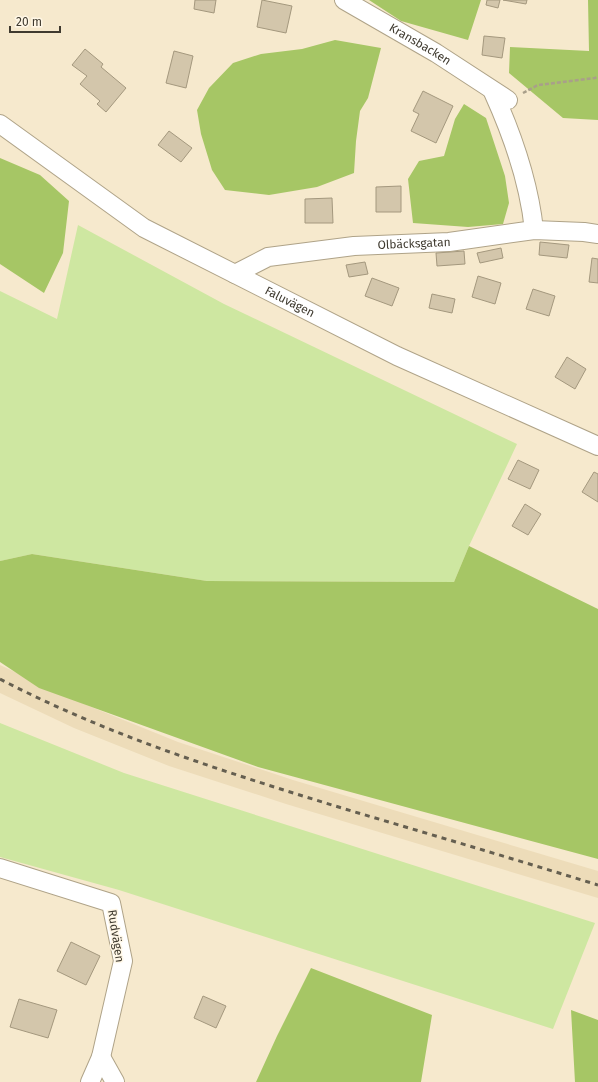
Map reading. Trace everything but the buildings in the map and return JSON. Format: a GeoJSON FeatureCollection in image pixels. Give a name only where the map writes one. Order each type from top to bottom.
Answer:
{"type":"FeatureCollection","features":[{"type":"Feature","properties":{"kind":"street","name":"Kransbacken"},"geometry":{"type":"LineString","coordinates":[[344,0],[436,54],[501,96]]}},
{"type":"Feature","properties":{"kind":"street"},"geometry":{"type":"LineString","coordinates":[[501,96],[531,204],[534,230]]}},
{"type":"Feature","properties":{"kind":"street","name":"Faluvägen"},"geometry":{"type":"LineString","coordinates":[[0,124],[144,228],[397,356],[598,446]]}},
{"type":"Feature","properties":{"kind":"street","name":"Olbäcksgatan"},"geometry":{"type":"LineString","coordinates":[[235,274],[268,257],[354,246],[449,242],[534,230],[598,234]]}},
{"type":"Feature","properties":{"kind":"street","name":"Rudvägen"},"geometry":{"type":"LineString","coordinates":[[0,868],[111,903],[123,961],[101,1057],[90,1082]]}},
{"type":"Feature","properties":{"kind":"street"},"geometry":{"type":"LineString","coordinates":[[101,1057],[115,1082]]}},
{"type":"Feature","properties":{"kind":"path"},"geometry":{"type":"LineString","coordinates":[[501,96],[538,85],[595,78],[598,76]]}},
{"type":"Feature","properties":{"kind":"shaded area"},"geometry":{"type":"Polygon","coordinates":[[[0,665],[84,704],[178,742],[293,780],[598,871],[598,898],[286,804],[169,766],[74,728],[0,693],[0,665]]]}},
{"type":"Feature","properties":{"kind":"green space"},"geometry":{"type":"Polygon","coordinates":[[[369,0],[481,0],[468,40],[401,21],[369,0]]]}},
{"type":"Feature","properties":{"kind":"green space"},"geometry":{"type":"Polygon","coordinates":[[[588,0],[598,0],[598,120],[563,118],[509,73],[510,47],[589,51],[588,0]]]}},
{"type":"Feature","properties":{"kind":"green space"},"geometry":{"type":"Polygon","coordinates":[[[335,40],[381,48],[368,98],[360,111],[354,173],[317,187],[269,195],[225,190],[212,170],[201,134],[197,110],[209,88],[233,63],[261,54],[302,49],[335,40]]]}},
{"type":"Feature","properties":{"kind":"green space"},"geometry":{"type":"Polygon","coordinates":[[[464,104],[486,118],[505,176],[509,203],[503,224],[468,227],[413,223],[408,179],[419,161],[444,156],[455,119],[464,104]]]}},
{"type":"Feature","properties":{"kind":"green space"},"geometry":{"type":"Polygon","coordinates":[[[0,158],[40,175],[69,201],[63,253],[44,293],[0,264],[0,158]]]}},
{"type":"Feature","properties":{"kind":"green space"},"geometry":{"type":"Polygon","coordinates":[[[78,225],[224,304],[517,444],[469,546],[454,582],[207,581],[32,554],[0,561],[0,291],[57,319],[78,225]]]}},
{"type":"Feature","properties":{"kind":"green space"},"geometry":{"type":"Polygon","coordinates":[[[469,546],[598,609],[598,859],[258,767],[39,688],[0,662],[0,561],[32,554],[207,581],[454,582],[469,546]]]}},
{"type":"Feature","properties":{"kind":"green space"},"geometry":{"type":"Polygon","coordinates":[[[0,723],[124,773],[595,923],[553,1029],[119,890],[0,857],[0,723]]]}},
{"type":"Feature","properties":{"kind":"green space"},"geometry":{"type":"Polygon","coordinates":[[[311,968],[432,1015],[421,1082],[256,1082],[311,968]]]}},
{"type":"Feature","properties":{"kind":"green space"},"geometry":{"type":"Polygon","coordinates":[[[571,1010],[598,1020],[598,1082],[575,1082],[571,1010]]]}},
{"type":"Feature","properties":{"kind":"railway"},"geometry":{"type":"LineString","coordinates":[[0,679],[41,699],[126,736],[213,767],[345,809],[598,885]]}}]}
